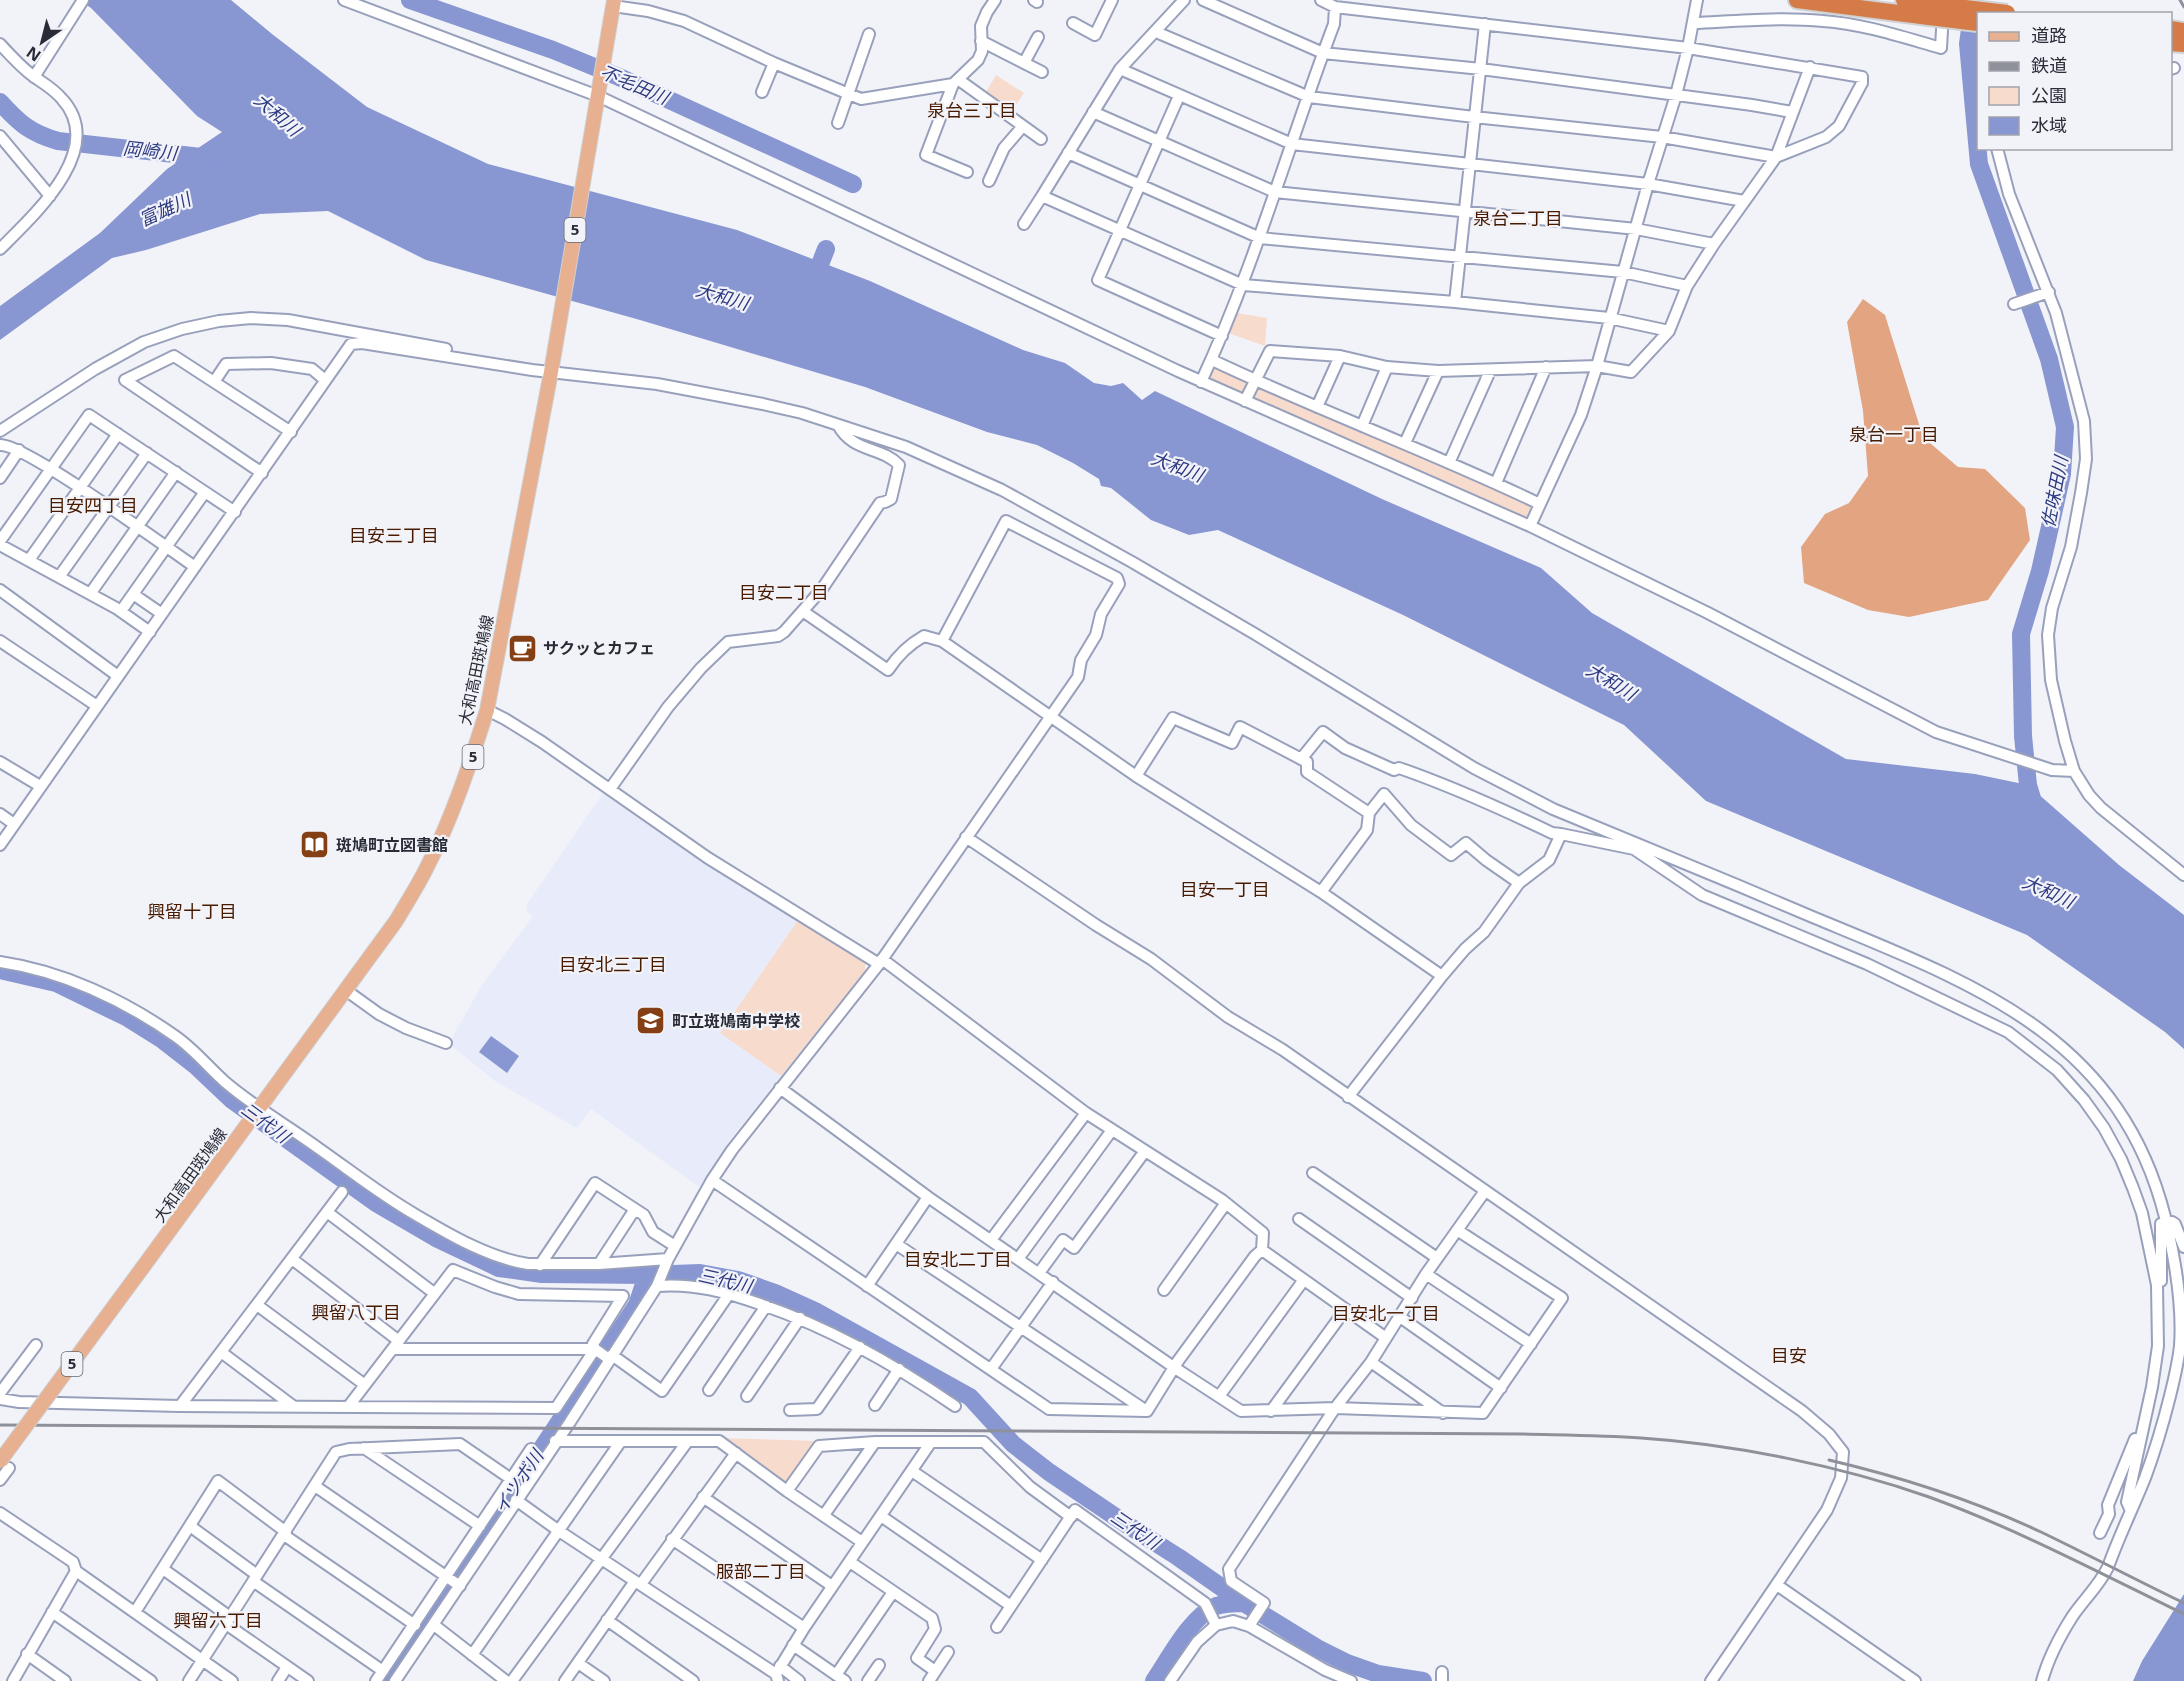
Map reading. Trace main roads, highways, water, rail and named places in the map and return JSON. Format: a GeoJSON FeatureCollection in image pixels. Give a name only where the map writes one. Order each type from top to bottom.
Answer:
{"type":"FeatureCollection","features":[{"type":"Feature","properties":{"kind":"highway"},"geometry":{"type":"LineString","coordinates":[[1797,0],[1995,12]]}},
{"type":"Feature","properties":{"kind":"highway"},"geometry":{"type":"LineString","coordinates":[[1904,0],[1935,7],[1977,23]]}},
{"type":"Feature","properties":{"kind":"main road","name":"大和高田斑鳩線"},"geometry":{"type":"LineString","coordinates":[[4,1464],[143,1267],[396,921],[426,869],[448,822],[471,764],[487,710],[551,372],[614,3]]}},
{"type":"Feature","properties":{"kind":"water"},"geometry":{"type":"Polygon","coordinates":[[[79,0],[231,0],[367,107],[488,164],[737,230],[870,281],[1023,350],[1065,363],[1094,383],[1111,386],[1123,383],[1142,400],[1155,391],[1382,499],[1541,568],[1592,613],[1846,759],[1975,774],[2028,785],[2119,865],[2184,915],[2184,1049],[2165,1032],[2027,935],[1706,801],[1624,725],[1403,615],[1218,530],[1189,535],[1151,520],[1111,488],[1101,486],[1099,479],[1037,445],[987,432],[865,387],[640,320],[426,260],[328,211],[260,214],[146,250],[112,258],[0,340],[0,306],[100,233],[167,169],[222,132],[197,116],[91,8],[79,0]]]}},
{"type":"Feature","properties":{"kind":"water"},"geometry":{"type":"Polygon","coordinates":[[[491,1036],[519,1056],[507,1073],[479,1052],[491,1036]]]}},
{"type":"Feature","properties":{"kind":"water"},"geometry":{"type":"Polygon","coordinates":[[[2184,1594],[2184,1681],[2133,1681],[2142,1661],[2184,1594]]]}},
{"type":"Feature","properties":{"kind":"waterway","name":"不毛田川"},"geometry":{"type":"LineString","coordinates":[[410,0],[553,50],[619,77],[853,184]]}},
{"type":"Feature","properties":{"kind":"waterway","name":"佐味田川"},"geometry":{"type":"LineString","coordinates":[[1974,0],[1968,44],[1977,142]]}},
{"type":"Feature","properties":{"kind":"waterway","name":"岡崎川"},"geometry":{"type":"LineString","coordinates":[[0,102],[26,126],[58,141],[201,157],[211,156]]}},
{"type":"Feature","properties":{"kind":"waterway","name":"佐味田川"},"geometry":{"type":"LineString","coordinates":[[1978,150],[1979,164],[2049,359],[2065,427],[2062,474],[2040,571],[2021,634],[2023,736],[2028,785],[2035,808]]}},
{"type":"Feature","properties":{"kind":"waterway","name":"不毛田川"},"geometry":{"type":"LineString","coordinates":[[812,285],[826,249]]}},
{"type":"Feature","properties":{"kind":"waterway","name":"三代川"},"geometry":{"type":"LineString","coordinates":[[0,970],[56,983],[128,1018],[160,1038],[196,1066],[232,1100],[376,1203],[436,1238],[499,1268],[542,1274],[700,1273],[738,1280],[775,1293],[817,1312],[970,1397],[1013,1444],[1049,1472],[1244,1603],[1317,1648],[1347,1663],[1378,1674],[1423,1681]]}},
{"type":"Feature","properties":{"kind":"waterway","name":"イツボ川"},"geometry":{"type":"LineString","coordinates":[[383,1677],[437,1606],[637,1305],[647,1275]]}},
{"type":"Feature","properties":{"kind":"waterway"},"geometry":{"type":"LineString","coordinates":[[1154,1681],[1189,1628],[1207,1611],[1216,1606],[1244,1603]]}},
{"type":"Feature","properties":{"kind":"railway"},"geometry":{"type":"LineString","coordinates":[[2180,0],[2184,7]]}},
{"type":"Feature","properties":{"kind":"railway"},"geometry":{"type":"LineString","coordinates":[[0,1425],[1523,1434],[1612,1436],[1676,1441],[1749,1451],[1823,1466],[1929,1497],[2026,1537],[2184,1614]]}},
{"type":"Feature","properties":{"kind":"railway"},"geometry":{"type":"LineString","coordinates":[[1829,1460],[1910,1482],[1989,1510],[2041,1532],[2184,1603]]}},
{"type":"Feature","properties":{"kind":"place","name":"サクッとカフェ"},"geometry":{"type":"Point","coordinates":[522,648]}},
{"type":"Feature","properties":{"kind":"place","name":"斑鳩町立図書館"},"geometry":{"type":"Point","coordinates":[315,845]}},
{"type":"Feature","properties":{"kind":"place","name":"町立斑鳩南中学校"},"geometry":{"type":"Point","coordinates":[651,1021]}},
{"type":"Feature","properties":{"kind":"district","name":"泉台三丁目"},"geometry":{"type":"Point","coordinates":[972,111]}},
{"type":"Feature","properties":{"kind":"district","name":"泉台二丁目"},"geometry":{"type":"Point","coordinates":[1518,219]}},
{"type":"Feature","properties":{"kind":"district","name":"泉台一丁目"},"geometry":{"type":"Point","coordinates":[1894,435]}},
{"type":"Feature","properties":{"kind":"district","name":"目安四丁目"},"geometry":{"type":"Point","coordinates":[93,506]}},
{"type":"Feature","properties":{"kind":"district","name":"目安三丁目"},"geometry":{"type":"Point","coordinates":[394,536]}},
{"type":"Feature","properties":{"kind":"district","name":"目安二丁目"},"geometry":{"type":"Point","coordinates":[784,593]}},
{"type":"Feature","properties":{"kind":"district","name":"目安一丁目"},"geometry":{"type":"Point","coordinates":[1225,890]}},
{"type":"Feature","properties":{"kind":"district","name":"興留十丁目"},"geometry":{"type":"Point","coordinates":[192,912]}},
{"type":"Feature","properties":{"kind":"district","name":"目安北三丁目"},"geometry":{"type":"Point","coordinates":[613,965]}},
{"type":"Feature","properties":{"kind":"district","name":"目安北二丁目"},"geometry":{"type":"Point","coordinates":[958,1260]}},
{"type":"Feature","properties":{"kind":"district","name":"興留八丁目"},"geometry":{"type":"Point","coordinates":[356,1313]}},
{"type":"Feature","properties":{"kind":"district","name":"目安北一丁目"},"geometry":{"type":"Point","coordinates":[1386,1314]}},
{"type":"Feature","properties":{"kind":"district","name":"目安"},"geometry":{"type":"Point","coordinates":[1789,1356]}},
{"type":"Feature","properties":{"kind":"district","name":"服部二丁目"},"geometry":{"type":"Point","coordinates":[761,1572]}},
{"type":"Feature","properties":{"kind":"district","name":"興留六丁目"},"geometry":{"type":"Point","coordinates":[218,1621]}},
{"type":"Feature","properties":{"kind":"water label","name":"大和川"},"geometry":{"type":"Point","coordinates":[277,115]}},
{"type":"Feature","properties":{"kind":"water label","name":"富雄川"},"geometry":{"type":"Point","coordinates":[165,210]}},
{"type":"Feature","properties":{"kind":"water label","name":"大和川"},"geometry":{"type":"Point","coordinates":[722,297]}},
{"type":"Feature","properties":{"kind":"water label","name":"大和川"},"geometry":{"type":"Point","coordinates":[1177,467]}},
{"type":"Feature","properties":{"kind":"water label","name":"大和川"},"geometry":{"type":"Point","coordinates":[1611,682]}},
{"type":"Feature","properties":{"kind":"water label","name":"大和川"},"geometry":{"type":"Point","coordinates":[2048,892]}}]}
